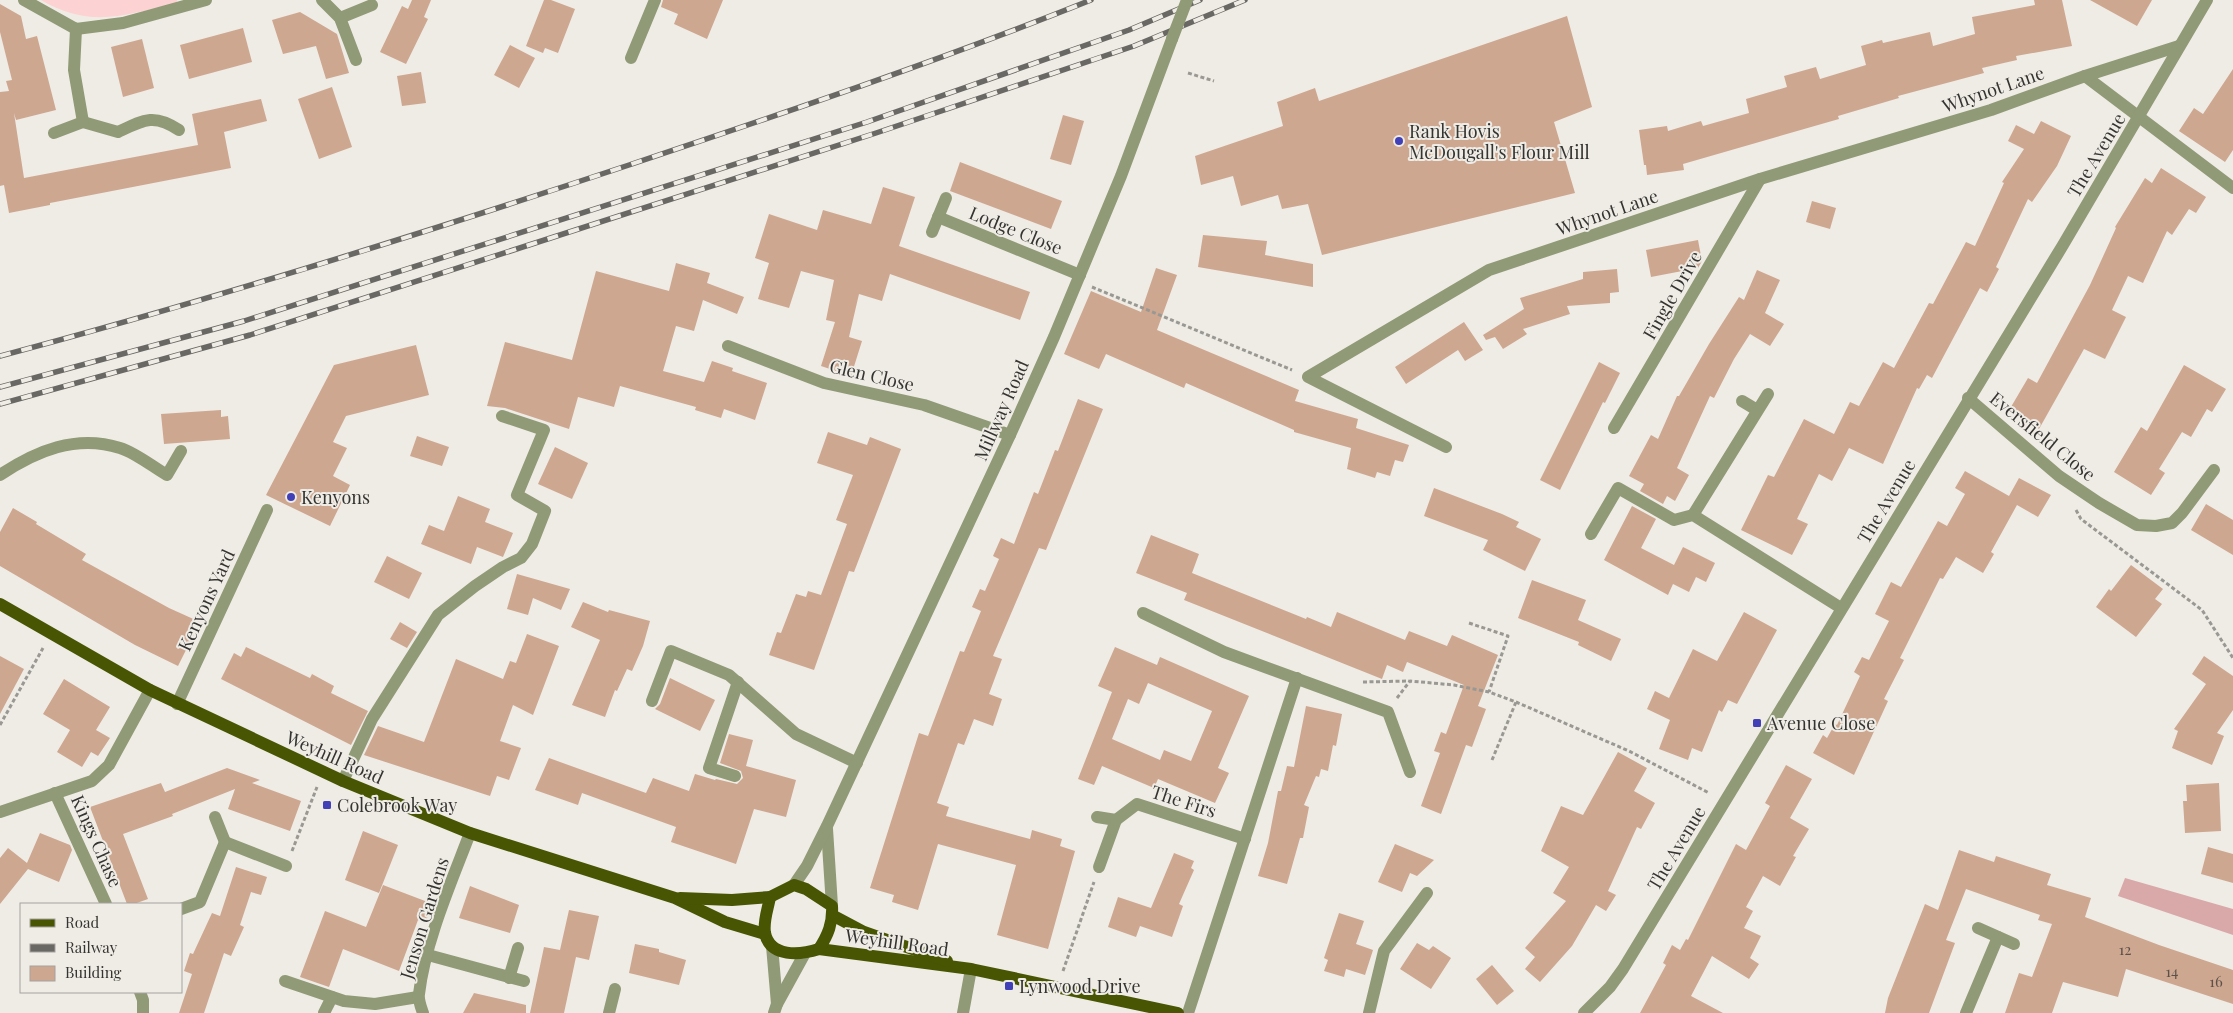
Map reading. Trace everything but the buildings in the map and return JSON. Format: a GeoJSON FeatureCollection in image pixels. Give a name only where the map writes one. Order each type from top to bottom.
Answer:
{"type":"FeatureCollection","features":[{"type":"Feature","properties":{"kind":"main road","name":"Weyhill Road"},"geometry":{"type":"LineString","coordinates":[[0,604],[177,704],[343,781],[470,833],[675,898],[725,922],[765,934]]}},
{"type":"Feature","properties":{"kind":"main road","name":"Weyhill Road"},"geometry":{"type":"LineString","coordinates":[[675,898],[732,900],[770,897],[794,885],[806,889],[864,932],[971,969]]}},
{"type":"Feature","properties":{"kind":"main road"},"geometry":{"type":"LineString","coordinates":[[770,897],[765,920],[765,934],[772,946]]}},
{"type":"Feature","properties":{"kind":"main road","name":"Weyhill Road"},"geometry":{"type":"LineString","coordinates":[[818,949],[828,935],[832,910]]}},
{"type":"Feature","properties":{"kind":"main road","name":"Weyhill Road"},"geometry":{"type":"LineString","coordinates":[[772,946],[787,954],[805,953],[818,949],[971,969],[1178,1013]]}},
{"type":"Feature","properties":{"kind":"street"},"geometry":{"type":"LineString","coordinates":[[24,0],[76,30],[123,23],[206,0]]}},
{"type":"Feature","properties":{"kind":"street"},"geometry":{"type":"LineString","coordinates":[[322,0],[340,18],[356,60]]}},
{"type":"Feature","properties":{"kind":"street"},"geometry":{"type":"LineString","coordinates":[[632,58],[655,0]]}},
{"type":"Feature","properties":{"kind":"street","name":"Millway Road"},"geometry":{"type":"LineString","coordinates":[[794,885],[807,866],[827,826],[1084,280],[1187,0]]}},
{"type":"Feature","properties":{"kind":"street","name":"The Avenue"},"geometry":{"type":"LineString","coordinates":[[1584,1013],[1610,987],[1623,969],[1904,507],[2207,0]]}},
{"type":"Feature","properties":{"kind":"street"},"geometry":{"type":"LineString","coordinates":[[340,18],[372,5]]}},
{"type":"Feature","properties":{"kind":"street"},"geometry":{"type":"LineString","coordinates":[[76,30],[74,70],[83,122]]}},
{"type":"Feature","properties":{"kind":"street","name":"Whynot Lane"},"geometry":{"type":"LineString","coordinates":[[1308,377],[1489,270],[1760,179],[1991,110],[2084,76],[2179,46]]}},
{"type":"Feature","properties":{"kind":"street"},"geometry":{"type":"LineString","coordinates":[[2084,76],[2233,188]]}},
{"type":"Feature","properties":{"kind":"street"},"geometry":{"type":"LineString","coordinates":[[54,133],[83,122],[118,132],[142,120],[158,119],[179,130]]}},
{"type":"Feature","properties":{"kind":"street","name":"Fingle Drive"},"geometry":{"type":"LineString","coordinates":[[1614,428],[1760,179]]}},
{"type":"Feature","properties":{"kind":"street"},"geometry":{"type":"LineString","coordinates":[[932,232],[946,198]]}},
{"type":"Feature","properties":{"kind":"street","name":"Lodge Close"},"geometry":{"type":"LineString","coordinates":[[938,217],[1084,280]]}},
{"type":"Feature","properties":{"kind":"street","name":"Glen Close"},"geometry":{"type":"LineString","coordinates":[[728,346],[824,383],[924,406],[1010,435]]}},
{"type":"Feature","properties":{"kind":"street"},"geometry":{"type":"LineString","coordinates":[[1308,377],[1446,447]]}},
{"type":"Feature","properties":{"kind":"street"},"geometry":{"type":"LineString","coordinates":[[1591,534],[1618,488],[1674,520],[1693,515],[1768,394]]}},
{"type":"Feature","properties":{"kind":"street","name":"Eversfield Close"},"geometry":{"type":"LineString","coordinates":[[1968,398],[2059,476],[2099,503],[2137,525],[2156,526],[2172,522],[2214,470]]}},
{"type":"Feature","properties":{"kind":"street"},"geometry":{"type":"LineString","coordinates":[[1742,401],[1757,410]]}},
{"type":"Feature","properties":{"kind":"street"},"geometry":{"type":"LineString","coordinates":[[343,781],[372,719],[438,615],[475,586],[521,558],[532,544],[545,511],[517,495],[544,430],[502,416]]}},
{"type":"Feature","properties":{"kind":"street"},"geometry":{"type":"LineString","coordinates":[[0,475],[24,460],[53,447],[96,443],[122,448],[167,475],[181,451]]}},
{"type":"Feature","properties":{"kind":"street","name":"Kenyons Yard"},"geometry":{"type":"LineString","coordinates":[[177,704],[267,510]]}},
{"type":"Feature","properties":{"kind":"street"},"geometry":{"type":"LineString","coordinates":[[1693,515],[1841,608]]}},
{"type":"Feature","properties":{"kind":"street"},"geometry":{"type":"LineString","coordinates":[[1143,613],[1224,652],[1388,712],[1410,772]]}},
{"type":"Feature","properties":{"kind":"street"},"geometry":{"type":"LineString","coordinates":[[652,701],[672,651],[729,675],[796,734],[857,762]]}},
{"type":"Feature","properties":{"kind":"street"},"geometry":{"type":"LineString","coordinates":[[1188,1013],[1297,678]]}},
{"type":"Feature","properties":{"kind":"street"},"geometry":{"type":"LineString","coordinates":[[735,776],[709,768],[738,682]]}},
{"type":"Feature","properties":{"kind":"street"},"geometry":{"type":"LineString","coordinates":[[0,812],[92,781],[108,765],[150,690]]}},
{"type":"Feature","properties":{"kind":"street","name":"Kings Chase"},"geometry":{"type":"LineString","coordinates":[[55,793],[106,903]]}},
{"type":"Feature","properties":{"kind":"street","name":"The Firs"},"geometry":{"type":"LineString","coordinates":[[1116,820],[1137,804],[1245,839]]}},
{"type":"Feature","properties":{"kind":"street"},"geometry":{"type":"LineString","coordinates":[[182,909],[200,902],[225,842],[215,817]]}},
{"type":"Feature","properties":{"kind":"street"},"geometry":{"type":"LineString","coordinates":[[1097,817],[1116,820],[1099,867]]}},
{"type":"Feature","properties":{"kind":"street","name":"Millway Road"},"geometry":{"type":"LineString","coordinates":[[827,826],[832,910]]}},
{"type":"Feature","properties":{"kind":"street","name":"Jenson Gardens"},"geometry":{"type":"LineString","coordinates":[[423,1013],[418,996],[428,955],[444,900],[470,833]]}},
{"type":"Feature","properties":{"kind":"street"},"geometry":{"type":"LineString","coordinates":[[225,842],[286,866]]}},
{"type":"Feature","properties":{"kind":"street"},"geometry":{"type":"LineString","coordinates":[[1369,1013],[1384,951],[1426,893]]}},
{"type":"Feature","properties":{"kind":"street"},"geometry":{"type":"LineString","coordinates":[[1978,928],[2014,944]]}},
{"type":"Feature","properties":{"kind":"street"},"geometry":{"type":"LineString","coordinates":[[1966,1013],[1998,937]]}},
{"type":"Feature","properties":{"kind":"street"},"geometry":{"type":"LineString","coordinates":[[772,946],[775,1008]]}},
{"type":"Feature","properties":{"kind":"street"},"geometry":{"type":"LineString","coordinates":[[509,978],[518,948]]}},
{"type":"Feature","properties":{"kind":"street"},"geometry":{"type":"LineString","coordinates":[[775,1008],[805,953]]}},
{"type":"Feature","properties":{"kind":"street"},"geometry":{"type":"LineString","coordinates":[[428,955],[524,981]]}},
{"type":"Feature","properties":{"kind":"street"},"geometry":{"type":"LineString","coordinates":[[963,1013],[971,969]]}},
{"type":"Feature","properties":{"kind":"street"},"geometry":{"type":"LineString","coordinates":[[285,981],[344,1001],[375,1004],[418,996]]}},
{"type":"Feature","properties":{"kind":"street"},"geometry":{"type":"LineString","coordinates":[[609,1013],[614,989]]}},
{"type":"Feature","properties":{"kind":"street"},"geometry":{"type":"LineString","coordinates":[[140,993],[143,1000],[143,1013]]}},
{"type":"Feature","properties":{"kind":"street"},"geometry":{"type":"LineString","coordinates":[[324,1013],[332,997]]}},
{"type":"Feature","properties":{"kind":"path"},"geometry":{"type":"LineString","coordinates":[[1188,73],[1214,81]]}},
{"type":"Feature","properties":{"kind":"path"},"geometry":{"type":"LineString","coordinates":[[1084,280],[1308,377]]}},
{"type":"Feature","properties":{"kind":"path"},"geometry":{"type":"LineString","coordinates":[[2059,476],[2081,519],[2202,610],[2233,658]]}},
{"type":"Feature","properties":{"kind":"path"},"geometry":{"type":"LineString","coordinates":[[1469,623],[1508,636],[1489,692]]}},
{"type":"Feature","properties":{"kind":"path"},"geometry":{"type":"LineString","coordinates":[[0,725],[51,634]]}},
{"type":"Feature","properties":{"kind":"path"},"geometry":{"type":"LineString","coordinates":[[1360,682],[1410,681],[1454,685],[1489,692],[1629,751],[1725,802]]}},
{"type":"Feature","properties":{"kind":"path"},"geometry":{"type":"LineString","coordinates":[[1388,712],[1410,681]]}},
{"type":"Feature","properties":{"kind":"path"},"geometry":{"type":"LineString","coordinates":[[1492,760],[1516,702]]}},
{"type":"Feature","properties":{"kind":"path"},"geometry":{"type":"LineString","coordinates":[[286,866],[323,772]]}},
{"type":"Feature","properties":{"kind":"path"},"geometry":{"type":"LineString","coordinates":[[1058,987],[1099,867]]}},
{"type":"Feature","properties":{"kind":"shaded area"},"geometry":{"type":"Polygon","coordinates":[[[41,0],[177,0],[177,3],[124,15],[92,17],[59,9],[41,0]]]}},
{"type":"Feature","properties":{"kind":"shaded area"},"geometry":{"type":"Polygon","coordinates":[[[2125,878],[2233,909],[2233,935],[2118,896],[2125,878]]]}},
{"type":"Feature","properties":{"kind":"railway"},"geometry":{"type":"LineString","coordinates":[[0,356],[237,289],[551,191],[861,86],[1091,0]]}},
{"type":"Feature","properties":{"kind":"railway"},"geometry":{"type":"LineString","coordinates":[[0,387],[244,321],[867,122],[1129,30],[1200,0]]}},
{"type":"Feature","properties":{"kind":"railway"},"geometry":{"type":"LineString","coordinates":[[0,404],[250,335],[876,133],[1134,46],[1245,0]]}},
{"type":"Feature","properties":{"kind":"place","name":"Rank Hovis McDougall's Flour Mill"},"geometry":{"type":"Point","coordinates":[1399,141]}},
{"type":"Feature","properties":{"kind":"place","name":"Kenyons"},"geometry":{"type":"Point","coordinates":[291,497]}},
{"type":"Feature","properties":{"kind":"place","name":"Avenue Close"},"geometry":{"type":"Point","coordinates":[1757,723]}},
{"type":"Feature","properties":{"kind":"place","name":"Colebrook Way"},"geometry":{"type":"Point","coordinates":[327,805]}},
{"type":"Feature","properties":{"kind":"place","name":"Lynwood Drive"},"geometry":{"type":"Point","coordinates":[1009,986]}}]}
